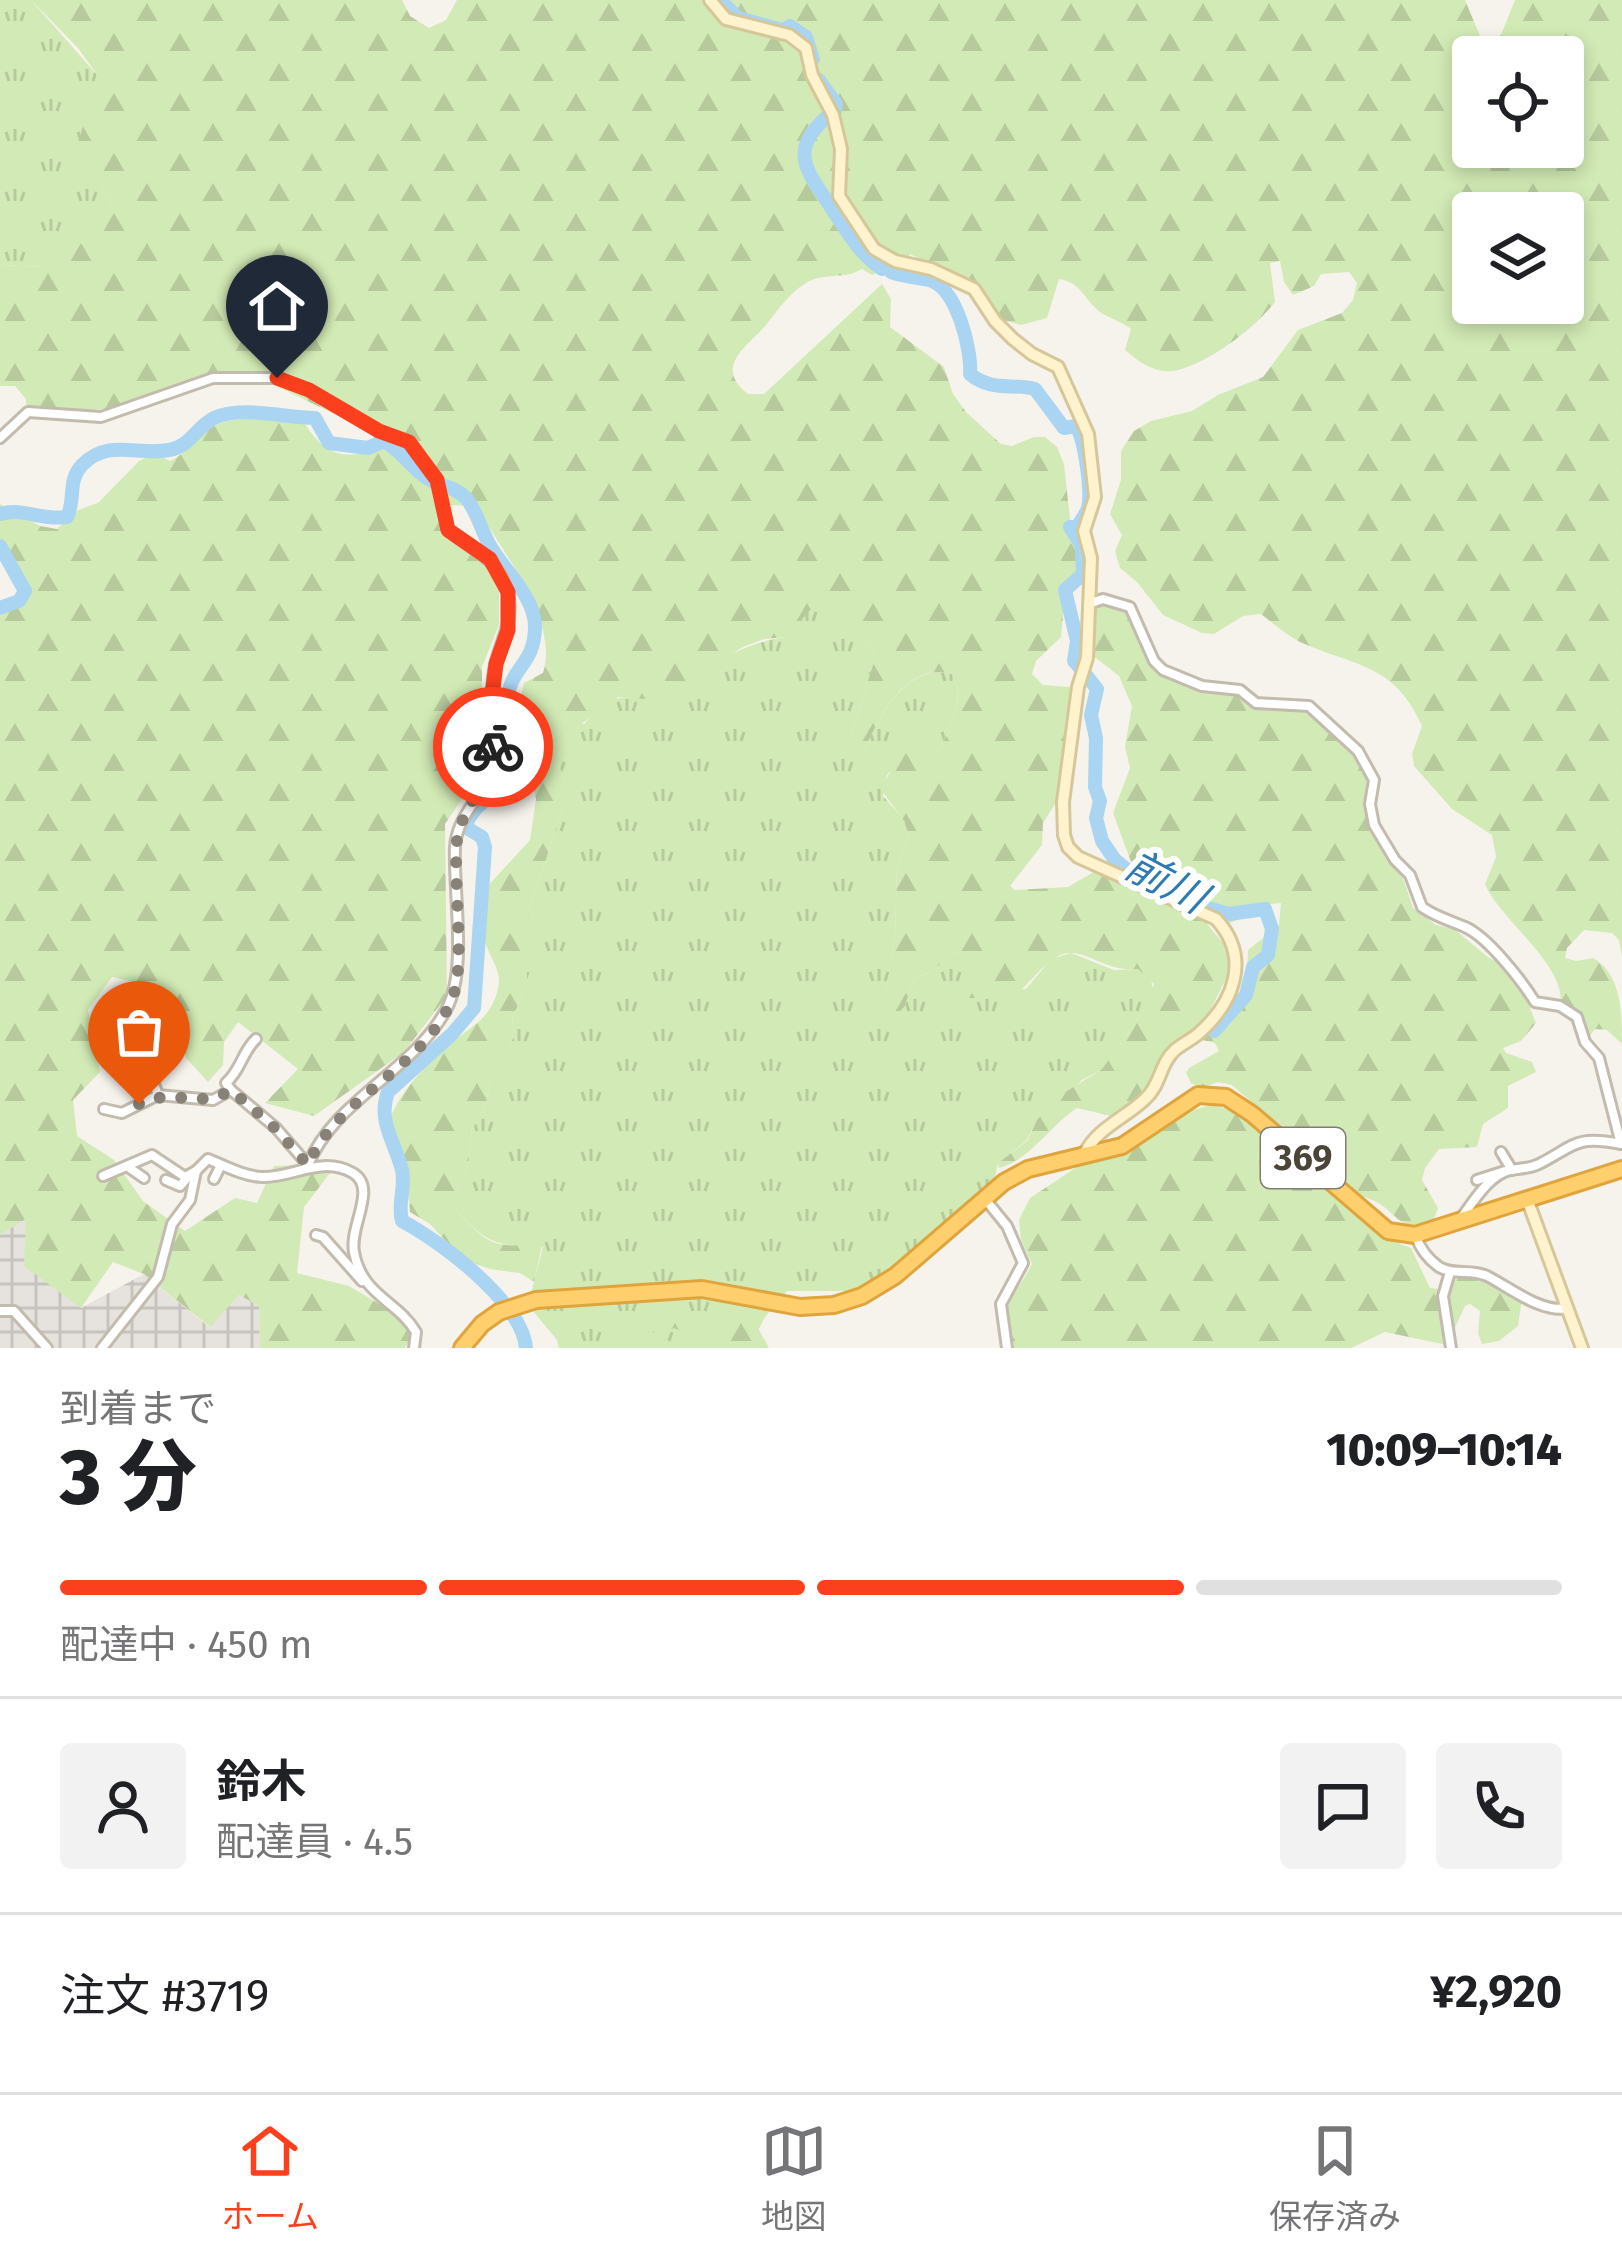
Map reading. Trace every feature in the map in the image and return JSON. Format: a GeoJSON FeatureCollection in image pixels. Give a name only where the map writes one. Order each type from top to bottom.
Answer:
{"type":"FeatureCollection","features":[{"type":"Feature","properties":{"kind":"highway","name":"369"},"geometry":{"type":"LineString","coordinates":[[462,1348],[499,1312],[534,1300],[702,1289],[800,1307],[834,1305],[862,1296],[895,1276],[984,1198],[1028,1169],[1122,1146],[1198,1095],[1214,1094],[1252,1114],[1388,1231],[1415,1235]]}},
{"type":"Feature","properties":{"kind":"highway"},"geometry":{"type":"LineString","coordinates":[[1415,1235],[1622,1168]]}},
{"type":"Feature","properties":{"kind":"main road"},"geometry":{"type":"LineString","coordinates":[[710,0],[726,20],[789,35],[806,49],[842,149],[839,196],[874,249],[974,289],[1013,339],[1058,367],[1088,434],[1094,497],[1084,531],[1091,558],[1087,578],[1091,603],[1088,658],[1078,688],[1063,802],[1068,847],[1078,857],[1216,920],[1232,937],[1238,964],[1231,989],[1201,1032],[1172,1052],[1159,1082],[1145,1099],[1118,1117],[1084,1155]]}},
{"type":"Feature","properties":{"kind":"main road"},"geometry":{"type":"LineString","coordinates":[[1526,1199],[1582,1348]]}},
{"type":"Feature","properties":{"kind":"street"},"geometry":{"type":"LineString","coordinates":[[0,438],[28,412],[101,417],[213,378],[256,376],[298,385],[379,431],[409,442],[438,484],[448,530],[490,559],[508,592],[510,612],[496,664],[489,772],[465,812],[455,846],[454,995],[430,1034],[403,1065],[344,1115],[315,1147],[308,1165]]}},
{"type":"Feature","properties":{"kind":"street"},"geometry":{"type":"LineString","coordinates":[[1091,603],[1103,599],[1130,608],[1154,661],[1163,670],[1202,686],[1240,690],[1256,703],[1310,706],[1348,741],[1374,780],[1370,804],[1374,825],[1395,860],[1410,874],[1422,907],[1482,938],[1517,971],[1535,1002],[1560,1006],[1577,1017],[1585,1042],[1599,1058],[1621,1144],[1600,1140],[1568,1144],[1540,1163],[1509,1171],[1491,1181],[1456,1224]]}},
{"type":"Feature","properties":{"kind":"street"},"geometry":{"type":"LineString","coordinates":[[158,1095],[135,1032],[160,1027]]}},
{"type":"Feature","properties":{"kind":"street"},"geometry":{"type":"LineString","coordinates":[[256,1040],[226,1083],[308,1165]]}},
{"type":"Feature","properties":{"kind":"street"},"geometry":{"type":"LineString","coordinates":[[105,1041],[130,1066],[150,1071]]}},
{"type":"Feature","properties":{"kind":"street"},"geometry":{"type":"LineString","coordinates":[[104,1109],[122,1113],[158,1095],[213,1100],[231,1090]]}},
{"type":"Feature","properties":{"kind":"street"},"geometry":{"type":"LineString","coordinates":[[1501,1152],[1509,1171]]}},
{"type":"Feature","properties":{"kind":"street"},"geometry":{"type":"LineString","coordinates":[[103,1176],[152,1156],[176,1174],[192,1174]]}},
{"type":"Feature","properties":{"kind":"street"},"geometry":{"type":"LineString","coordinates":[[166,1180],[180,1186],[208,1159],[259,1177],[282,1177],[308,1165],[351,1171],[362,1182],[365,1196],[353,1227],[354,1254],[368,1287]]}},
{"type":"Feature","properties":{"kind":"street"},"geometry":{"type":"LineString","coordinates":[[214,1179],[221,1165]]}},
{"type":"Feature","properties":{"kind":"street"},"geometry":{"type":"LineString","coordinates":[[127,1166],[144,1178]]}},
{"type":"Feature","properties":{"kind":"street"},"geometry":{"type":"LineString","coordinates":[[1477,1180],[1500,1169],[1509,1171]]}},
{"type":"Feature","properties":{"kind":"street"},"geometry":{"type":"LineString","coordinates":[[103,1348],[158,1276],[165,1240],[190,1200],[192,1174]]}},
{"type":"Feature","properties":{"kind":"street"},"geometry":{"type":"LineString","coordinates":[[984,1198],[1006,1226],[1023,1263],[1000,1304],[1007,1348]]}},
{"type":"Feature","properties":{"kind":"street"},"geometry":{"type":"LineString","coordinates":[[316,1235],[411,1323],[416,1332],[414,1348]]}},
{"type":"Feature","properties":{"kind":"street"},"geometry":{"type":"LineString","coordinates":[[1415,1235],[1420,1249],[1450,1272],[1478,1272],[1549,1307],[1568,1308]]}},
{"type":"Feature","properties":{"kind":"street"},"geometry":{"type":"LineString","coordinates":[[1450,1272],[1443,1296],[1451,1348]]}},
{"type":"Feature","properties":{"kind":"street"},"geometry":{"type":"LineString","coordinates":[[0,1311],[14,1311],[47,1348]]}},
{"type":"Feature","properties":{"kind":"shaded area"},"geometry":{"type":"Polygon","coordinates":[[[26,1218],[81,1308],[144,1274],[209,1327],[239,1295],[259,1306],[260,1348],[0,1348],[0,1235],[26,1218]]]}},
{"type":"Feature","properties":{"kind":"green space"},"geometry":{"type":"Polygon","coordinates":[[[0,0],[31,0],[98,76],[73,163],[99,183],[113,205],[75,252],[45,267],[0,265],[0,0]]]}},
{"type":"Feature","properties":{"kind":"green space"},"geometry":{"type":"Polygon","coordinates":[[[31,0],[402,0],[410,16],[429,28],[446,20],[457,0],[1465,0],[1480,36],[1452,36],[1452,168],[1584,168],[1584,36],[1500,36],[1515,0],[1622,0],[1622,957],[1619,940],[1612,933],[1584,930],[1567,948],[1565,958],[1593,958],[1610,974],[1618,996],[1622,1044],[1607,1030],[1595,1029],[1589,1037],[1578,1015],[1561,1001],[1541,955],[1493,898],[1485,884],[1496,857],[1492,835],[1452,809],[1414,766],[1412,754],[1422,726],[1399,690],[1372,670],[1295,639],[1261,614],[1243,616],[1214,634],[1202,633],[1163,615],[1120,568],[1115,551],[1122,535],[1110,514],[1121,480],[1121,451],[1134,431],[1151,421],[1192,411],[1263,377],[1298,330],[1342,313],[1353,300],[1357,283],[1349,272],[1321,274],[1314,286],[1293,295],[1284,282],[1280,261],[1270,263],[1275,302],[1266,312],[1204,360],[1163,371],[1125,350],[1131,329],[1098,310],[1067,281],[1059,279],[1047,318],[1021,325],[1000,319],[975,286],[910,254],[898,273],[888,267],[872,275],[862,269],[800,287],[743,349],[733,374],[748,394],[764,394],[882,284],[891,299],[890,327],[944,367],[953,394],[966,412],[1001,444],[1012,446],[1045,437],[1057,447],[1081,564],[1065,596],[1061,637],[1036,661],[1032,674],[1043,685],[1070,687],[1072,724],[1057,801],[1043,823],[1042,845],[1010,886],[1015,890],[1068,887],[1097,870],[1203,919],[1227,948],[1231,968],[1210,1011],[1168,1049],[1148,1089],[1111,1116],[1077,1108],[1031,1150],[999,1168],[998,1163],[1027,1141],[1056,1098],[1102,1069],[1143,1012],[1154,984],[1138,969],[1071,953],[1052,959],[1019,992],[999,1003],[970,998],[967,992],[980,968],[954,952],[931,972],[914,978],[905,1006],[893,1018],[887,1015],[897,868],[909,833],[882,791],[893,767],[912,748],[929,761],[936,752],[954,719],[956,684],[952,674],[935,672],[908,684],[887,707],[864,750],[852,750],[849,739],[876,656],[851,623],[817,602],[787,637],[743,647],[676,688],[648,699],[618,697],[573,730],[554,718],[545,724],[564,779],[564,803],[527,919],[527,986],[512,1018],[514,1035],[493,1067],[485,1109],[472,1129],[468,1166],[455,1193],[455,1208],[493,1242],[543,1241],[534,1282],[520,1273],[462,1259],[430,1224],[410,1212],[405,1160],[389,1121],[417,1077],[484,1017],[494,1002],[499,976],[483,932],[485,889],[530,840],[536,799],[529,764],[516,739],[515,721],[524,683],[543,673],[546,653],[536,609],[476,506],[448,505],[441,534],[485,563],[499,592],[499,625],[482,667],[482,736],[470,787],[445,824],[447,996],[404,1052],[314,1116],[265,1103],[298,1069],[238,1022],[224,1042],[223,1065],[208,1082],[186,1058],[173,1005],[135,982],[112,977],[88,1010],[100,1072],[73,1100],[77,1136],[114,1160],[143,1201],[185,1231],[235,1198],[257,1203],[274,1166],[337,1164],[304,1207],[297,1273],[349,1286],[411,1323],[416,1332],[405,1348],[260,1348],[259,1306],[239,1295],[210,1327],[144,1274],[113,1262],[81,1308],[24,1266],[26,1219],[0,1235],[0,616],[22,585],[0,541],[0,504],[40,526],[57,529],[78,510],[98,503],[139,461],[155,454],[170,461],[208,430],[229,421],[305,424],[319,442],[344,454],[375,448],[373,433],[256,376],[184,382],[119,408],[69,411],[26,405],[15,386],[0,386],[0,265],[45,267],[74,252],[113,205],[99,183],[72,163],[98,76],[31,0]]]}},
{"type":"Feature","properties":{"kind":"green space"},"geometry":{"type":"Polygon","coordinates":[[[817,601],[851,623],[876,656],[849,739],[864,750],[887,708],[908,684],[935,673],[952,674],[956,684],[954,719],[936,752],[929,761],[912,749],[887,775],[883,796],[906,822],[909,833],[897,868],[895,939],[886,991],[905,1006],[914,978],[931,972],[954,952],[980,967],[981,973],[967,992],[1026,989],[1051,959],[1071,953],[1114,970],[1138,969],[1151,979],[1153,990],[1102,1069],[1082,1080],[1037,1120],[1026,1141],[998,1163],[994,1181],[903,1264],[857,1291],[787,1291],[765,1317],[749,1348],[559,1348],[528,1305],[543,1247],[493,1241],[455,1208],[455,1193],[468,1166],[472,1129],[485,1109],[493,1066],[514,1035],[512,1018],[527,986],[527,919],[564,803],[564,779],[544,724],[554,718],[584,724],[613,700],[649,696],[734,653],[787,637],[817,601]]]}},
{"type":"Feature","properties":{"kind":"green space"},"geometry":{"type":"Polygon","coordinates":[[[1093,605],[1128,614],[1149,661],[1174,682],[1240,695],[1266,711],[1303,709],[1350,749],[1367,777],[1370,829],[1404,881],[1413,908],[1436,925],[1454,929],[1519,981],[1536,1023],[1521,1041],[1503,1048],[1532,1062],[1536,1072],[1508,1086],[1508,1108],[1483,1124],[1477,1147],[1439,1149],[1425,1168],[1422,1180],[1438,1208],[1434,1219],[1411,1225],[1358,1196],[1232,1085],[1218,1082],[1202,1088],[1191,1083],[1186,1073],[1189,1068],[1219,1051],[1215,1043],[1198,1039],[1221,1012],[1232,1012],[1238,1006],[1246,984],[1248,950],[1279,925],[1281,903],[1228,924],[1137,878],[1113,813],[1130,768],[1125,747],[1132,706],[1119,676],[1092,655],[1093,605]]]}},
{"type":"Feature","properties":{"kind":"green space"},"geometry":{"type":"Polygon","coordinates":[[[1211,1105],[1263,1129],[1359,1218],[1411,1248],[1430,1288],[1440,1289],[1460,1277],[1481,1278],[1522,1298],[1518,1326],[1499,1341],[1482,1344],[1480,1311],[1470,1304],[1447,1345],[1385,1332],[1351,1348],[1013,1348],[1007,1311],[1032,1264],[1021,1240],[1019,1220],[1030,1198],[1083,1163],[1126,1151],[1180,1114],[1211,1105]]]}},
{"type":"Feature","properties":{"kind":"green space"},"geometry":{"type":"Polygon","coordinates":[[[731,1314],[752,1317],[769,1348],[718,1348],[674,1328],[662,1348],[642,1348],[669,1324],[731,1314]]]}},
{"type":"Feature","properties":{"kind":"waterway","name":"前川"},"geometry":{"type":"LineString","coordinates":[[720,0],[738,18],[783,30],[790,26],[806,37],[813,59]]}},
{"type":"Feature","properties":{"kind":"waterway","name":"前川"},"geometry":{"type":"LineString","coordinates":[[819,80],[836,104],[835,111]]}},
{"type":"Feature","properties":{"kind":"waterway","name":"前川"},"geometry":{"type":"LineString","coordinates":[[828,116],[807,141],[806,164],[850,235],[882,269]]}},
{"type":"Feature","properties":{"kind":"waterway","name":"前川"},"geometry":{"type":"LineString","coordinates":[[891,272],[929,280],[948,294],[965,336],[970,374],[994,385],[1035,389],[1064,428],[1076,426],[1085,454],[1089,501],[1077,527],[1070,527],[1082,546],[1083,574],[1065,590],[1077,641],[1074,661],[1080,668]]}},
{"type":"Feature","properties":{"kind":"waterway"},"geometry":{"type":"LineString","coordinates":[[0,514],[67,517],[75,477],[92,457],[113,450],[176,448],[214,418],[237,413],[315,418],[329,443],[368,448],[384,441],[427,478],[459,492],[469,503],[493,550],[530,604],[534,640],[508,695],[504,778],[465,827],[482,837],[485,847],[474,1008],[388,1092],[385,1112],[402,1170],[402,1221],[457,1258],[495,1293],[521,1330],[526,1348]]}},
{"type":"Feature","properties":{"kind":"waterway"},"geometry":{"type":"LineString","coordinates":[[0,546],[25,591],[19,601],[0,608]]}},
{"type":"Feature","properties":{"kind":"waterway","name":"前川"},"geometry":{"type":"LineString","coordinates":[[1086,675],[1097,689],[1091,715],[1100,801],[1096,818],[1102,841],[1115,860],[1146,885]]}},
{"type":"Feature","properties":{"kind":"waterway","name":"前川"},"geometry":{"type":"LineString","coordinates":[[1183,901],[1229,914],[1265,909],[1272,929],[1268,955],[1253,967],[1246,995],[1214,1031]]}},
{"type":"Feature","properties":{"kind":"way so far"},"geometry":{"type":"LineString","coordinates":[[139,1104],[158,1095],[213,1100],[231,1090],[308,1165],[315,1147],[344,1115],[403,1065],[430,1034],[454,995],[455,846],[465,812],[489,772],[493,747]]}},
{"type":"Feature","properties":{"kind":"route"},"geometry":{"type":"LineString","coordinates":[[277,378],[409,442],[437,480],[448,530],[490,559],[501,574],[510,612],[496,664],[493,747]]}}]}
